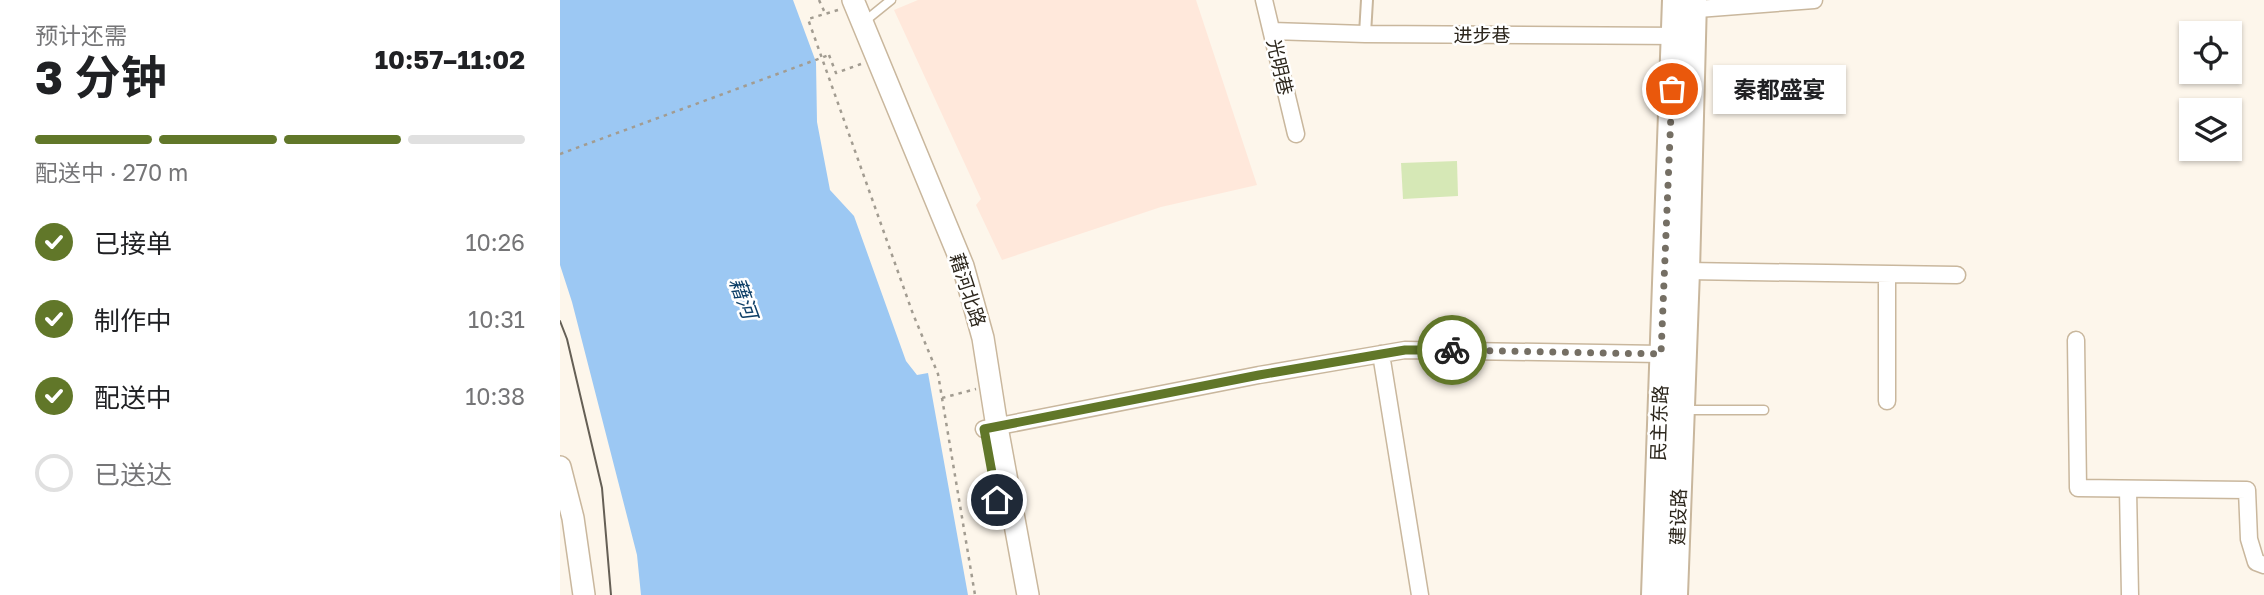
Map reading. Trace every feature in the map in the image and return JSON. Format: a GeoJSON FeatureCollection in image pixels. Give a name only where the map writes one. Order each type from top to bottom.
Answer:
{"type":"FeatureCollection","features":[{"type":"Feature","properties":{"kind":"main road","name":"民主东路"},"geometry":{"type":"LineString","coordinates":[[1654,595],[1661,354],[1685,5]]}},
{"type":"Feature","properties":{"kind":"main road","name":"藉河北路"},"geometry":{"type":"LineString","coordinates":[[840,6],[863,23],[963,266],[983,338],[991,428],[1015,595]]}},
{"type":"Feature","properties":{"kind":"main road","name":"藉河北路"},"geometry":{"type":"LineString","coordinates":[[840,6],[952,279],[970,344],[977,389],[991,428],[1028,595]]}},
{"type":"Feature","properties":{"kind":"main road","name":"民主东路"},"geometry":{"type":"LineString","coordinates":[[1684,36],[1687,271]]}},
{"type":"Feature","properties":{"kind":"main road","name":"建设路"},"geometry":{"type":"LineString","coordinates":[[1675,595],[1687,271]]}},
{"type":"Feature","properties":{"kind":"main road"},"geometry":{"type":"LineString","coordinates":[[560,467],[573,518],[584,595]]}},
{"type":"Feature","properties":{"kind":"street","name":"光明巷"},"geometry":{"type":"LineString","coordinates":[[1264,0],[1296,134]]}},
{"type":"Feature","properties":{"kind":"street"},"geometry":{"type":"LineString","coordinates":[[1366,34],[1367,0]]}},
{"type":"Feature","properties":{"kind":"street"},"geometry":{"type":"LineString","coordinates":[[1685,5],[1814,0]]}},
{"type":"Feature","properties":{"kind":"street","name":"进步巷"},"geometry":{"type":"LineString","coordinates":[[1272,31],[1684,36]]}},
{"type":"Feature","properties":{"kind":"street"},"geometry":{"type":"LineString","coordinates":[[1687,271],[1956,275]]}},
{"type":"Feature","properties":{"kind":"street"},"geometry":{"type":"LineString","coordinates":[[1886,401],[1887,274]]}},
{"type":"Feature","properties":{"kind":"street"},"geometry":{"type":"LineString","coordinates":[[2076,340],[2078,488],[2247,490],[2249,539],[2256,562],[2264,565]]}},
{"type":"Feature","properties":{"kind":"street"},"geometry":{"type":"LineString","coordinates":[[991,428],[1405,350],[1661,354]]}},
{"type":"Feature","properties":{"kind":"street"},"geometry":{"type":"LineString","coordinates":[[1381,354],[1420,595]]}},
{"type":"Feature","properties":{"kind":"street"},"geometry":{"type":"LineString","coordinates":[[2128,489],[2130,595]]}},
{"type":"Feature","properties":{"kind":"lane"},"geometry":{"type":"LineString","coordinates":[[863,23],[891,0]]}},
{"type":"Feature","properties":{"kind":"lane"},"geometry":{"type":"LineString","coordinates":[[1682,410],[1764,410]]}},
{"type":"Feature","properties":{"kind":"path"},"geometry":{"type":"LineString","coordinates":[[819,0],[840,6]]}},
{"type":"Feature","properties":{"kind":"path"},"geometry":{"type":"LineString","coordinates":[[840,6],[808,19],[913,314],[938,374],[975,595]]}},
{"type":"Feature","properties":{"kind":"path"},"geometry":{"type":"LineString","coordinates":[[560,154],[829,55],[836,73],[865,62]]}},
{"type":"Feature","properties":{"kind":"path"},"geometry":{"type":"LineString","coordinates":[[942,398],[977,389]]}},
{"type":"Feature","properties":{"kind":"shaded area"},"geometry":{"type":"Polygon","coordinates":[[[918,0],[1196,0],[1257,185],[1161,207],[1002,260],[976,205],[981,199],[894,10],[918,0]]]}},
{"type":"Feature","properties":{"kind":"green space"},"geometry":{"type":"Polygon","coordinates":[[[1457,161],[1458,196],[1403,199],[1401,163],[1457,161]]]}},
{"type":"Feature","properties":{"kind":"water","name":"藉河"},"geometry":{"type":"Polygon","coordinates":[[[560,0],[793,0],[816,62],[817,122],[830,190],[854,216],[906,361],[917,375],[928,373],[968,595],[641,595],[637,555],[572,302],[560,265],[560,0]]]}},
{"type":"Feature","properties":{"kind":"tram line"},"geometry":{"type":"LineString","coordinates":[[560,321],[567,339],[602,488],[611,595]]}},
{"type":"Feature","properties":{"kind":"way so far"},"geometry":{"type":"LineString","coordinates":[[1452,350],[1661,354],[1672,89]]}},
{"type":"Feature","properties":{"kind":"place","name":"秦都盛宴"},"geometry":{"type":"Point","coordinates":[1672,89]}},
{"type":"Feature","properties":{"kind":"route"},"geometry":{"type":"LineString","coordinates":[[997,500],[984,429],[1259,375],[1405,350],[1452,350]]}}]}
